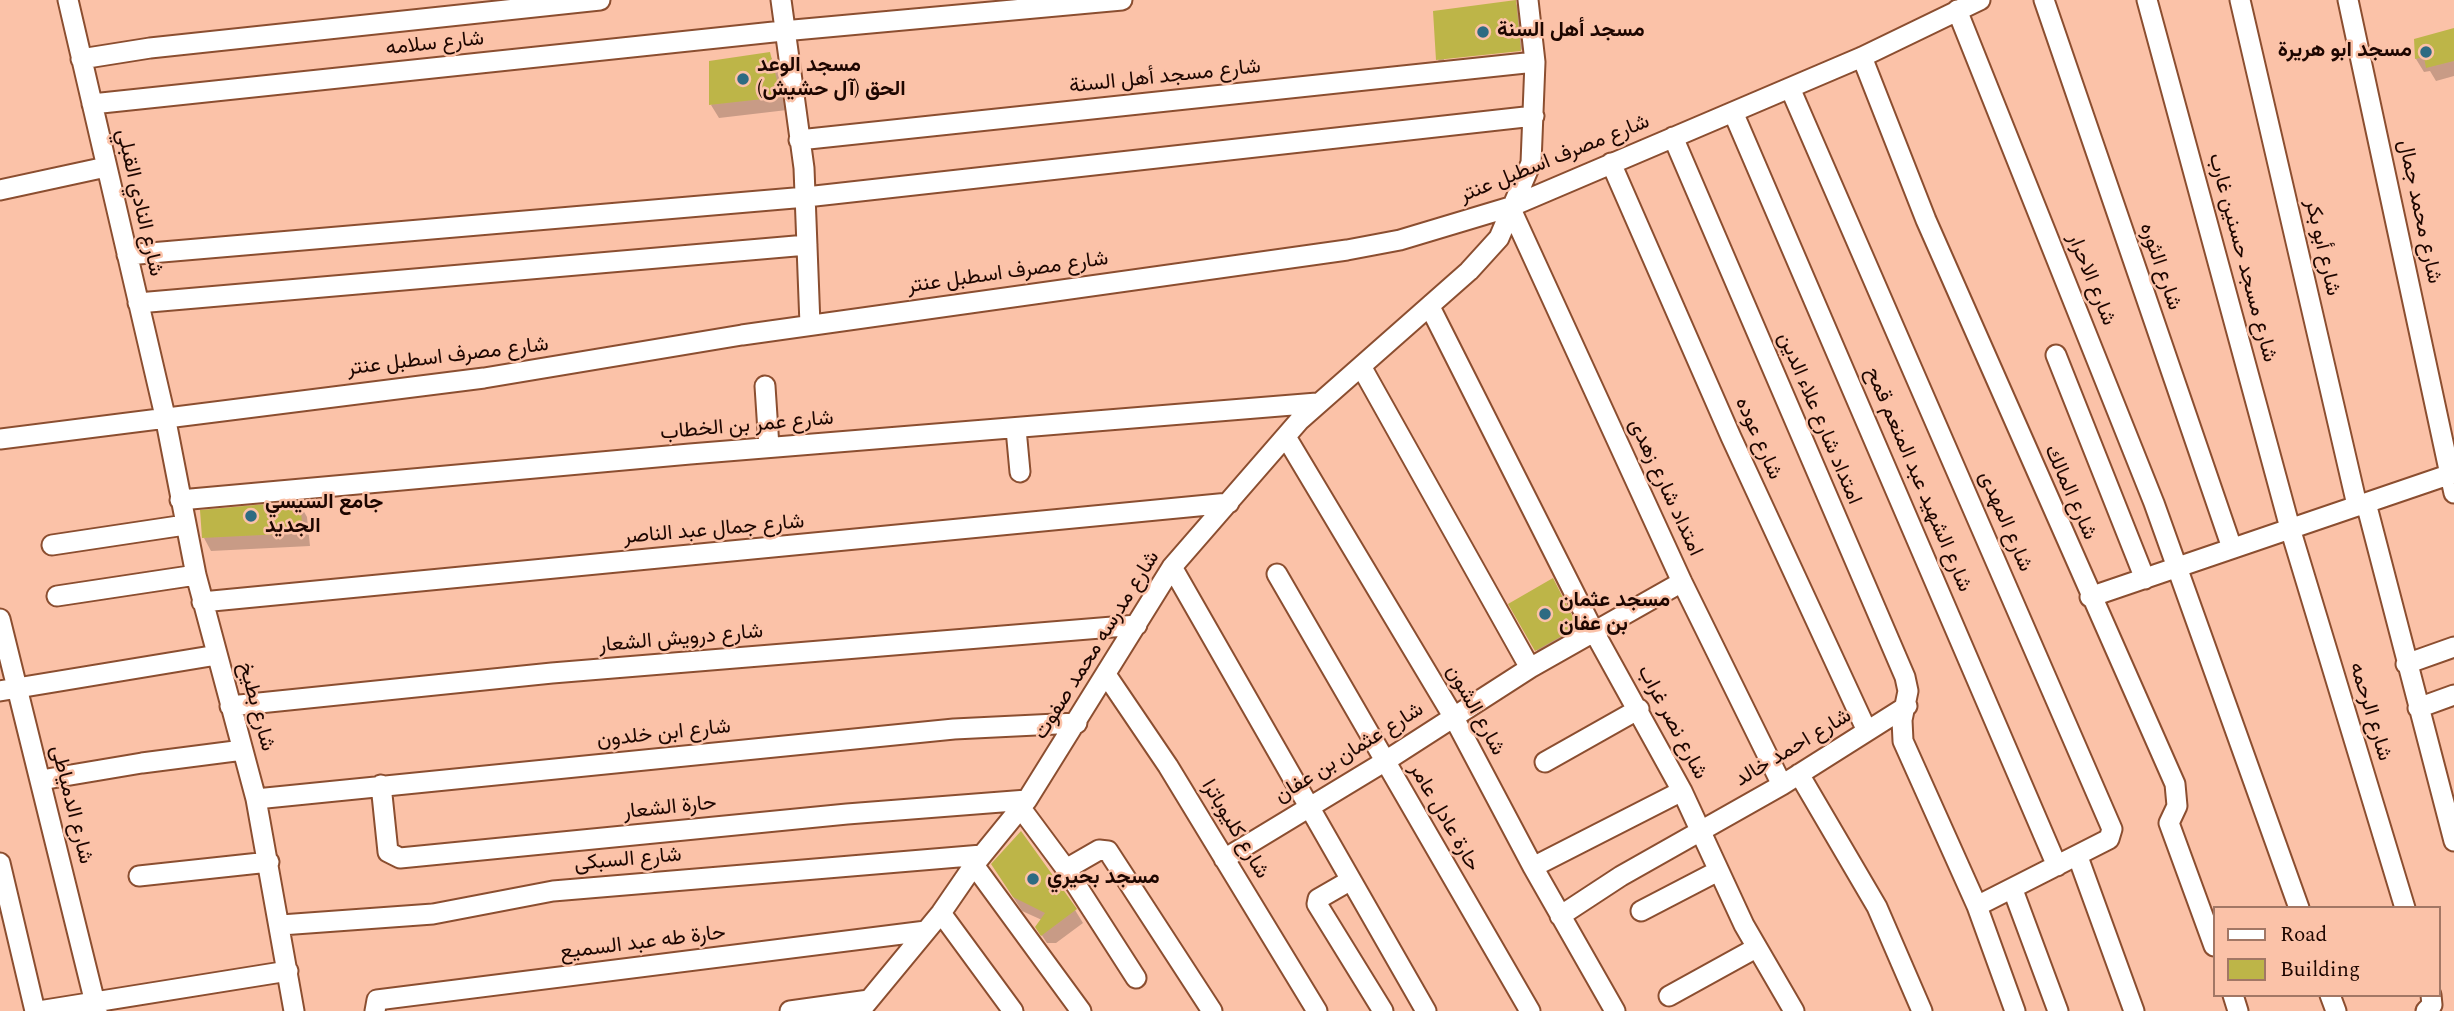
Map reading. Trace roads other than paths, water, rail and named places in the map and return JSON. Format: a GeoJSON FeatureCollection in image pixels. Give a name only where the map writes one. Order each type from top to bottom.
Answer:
{"type":"FeatureCollection","features":[{"type":"Feature","properties":{"kind":"street","name":"شارع النادي القبلي"},"geometry":{"type":"LineString","coordinates":[[68,0],[165,416]]}},
{"type":"Feature","properties":{"kind":"street"},"geometry":{"type":"LineString","coordinates":[[81,59],[150,48],[600,0]]}},
{"type":"Feature","properties":{"kind":"street"},"geometry":{"type":"LineString","coordinates":[[788,0],[781,0],[783,31],[806,197],[810,325]]}},
{"type":"Feature","properties":{"kind":"street","name":"شارع سلامه"},"geometry":{"type":"LineString","coordinates":[[92,104],[783,31],[1122,0]]}},
{"type":"Feature","properties":{"kind":"street","name":"شارع مدرسه محمد صفوت"},"geometry":{"type":"LineString","coordinates":[[865,1005],[941,913],[978,860],[1023,804],[1107,676],[1172,567],[1317,403],[1362,368],[1430,307],[1469,271],[1499,238],[1531,163],[1535,62],[1528,0]]}},
{"type":"Feature","properties":{"kind":"street","name":"شارع مصرف اسطبل عنتر"},"geometry":{"type":"LineString","coordinates":[[0,439],[165,416],[484,378],[810,325],[1347,250],[1401,240],[1510,207],[1863,57],[1980,0]]}},
{"type":"Feature","properties":{"kind":"street","name":"شارع الثوره"},"geometry":{"type":"LineString","coordinates":[[2044,0],[2232,548]]}},
{"type":"Feature","properties":{"kind":"street","name":"شارع مسجد حسنين غارب"},"geometry":{"type":"LineString","coordinates":[[2147,0],[2290,528]]}},
{"type":"Feature","properties":{"kind":"street","name":"شارع أبو بكر"},"geometry":{"type":"LineString","coordinates":[[2240,0],[2362,504],[2418,708],[2448,791],[2454,841]]}},
{"type":"Feature","properties":{"kind":"street","name":"شارع محمد جمال"},"geometry":{"type":"LineString","coordinates":[[2348,0],[2395,205],[2452,480]]}},
{"type":"Feature","properties":{"kind":"street","name":"شارع الاحرار"},"geometry":{"type":"LineString","coordinates":[[1957,10],[2178,567]]}},
{"type":"Feature","properties":{"kind":"street","name":"شارع المالك"},"geometry":{"type":"LineString","coordinates":[[1863,57],[1926,220],[2090,597],[2175,784],[2177,806],[2169,823],[2212,941]]}},
{"type":"Feature","properties":{"kind":"street","name":"شارع مسجد أهل السنة"},"geometry":{"type":"LineString","coordinates":[[799,140],[1535,62]]}},
{"type":"Feature","properties":{"kind":"street","name":"شارع المهدى"},"geometry":{"type":"LineString","coordinates":[[1790,88],[2112,829],[2109,839],[2078,857],[1977,906]]}},
{"type":"Feature","properties":{"kind":"street","name":"شارع الشهيد عبد المنعم قمح"},"geometry":{"type":"LineString","coordinates":[[1733,112],[2057,866]]}},
{"type":"Feature","properties":{"kind":"street"},"geometry":{"type":"LineString","coordinates":[[127,255],[806,197],[1534,116]]}},
{"type":"Feature","properties":{"kind":"street","name":"امتداد شارع علاء الدين"},"geometry":{"type":"LineString","coordinates":[[1673,137],[1905,677],[1903,741],[1977,906],[2015,1011]]}},
{"type":"Feature","properties":{"kind":"street","name":"شارع عوده"},"geometry":{"type":"LineString","coordinates":[[1611,163],[1731,437],[1867,731]]}},
{"type":"Feature","properties":{"kind":"street"},"geometry":{"type":"LineString","coordinates":[[0,190],[106,167]]}},
{"type":"Feature","properties":{"kind":"street","name":"امتداد شارع زهدى"},"geometry":{"type":"LineString","coordinates":[[1510,207],[1682,582],[1782,785]]}},
{"type":"Feature","properties":{"kind":"street"},"geometry":{"type":"LineString","coordinates":[[138,303],[807,245]]}},
{"type":"Feature","properties":{"kind":"street","name":"شارع نصر غراب"},"geometry":{"type":"LineString","coordinates":[[1430,307],[1593,630],[1682,790],[1756,948],[1794,1011]]}},
{"type":"Feature","properties":{"kind":"street"},"geometry":{"type":"LineString","coordinates":[[2056,355],[2145,579]]}},
{"type":"Feature","properties":{"kind":"street"},"geometry":{"type":"LineString","coordinates":[[1362,368],[1530,668]]}},
{"type":"Feature","properties":{"kind":"street"},"geometry":{"type":"LineString","coordinates":[[765,386],[769,447]]}},
{"type":"Feature","properties":{"kind":"street","name":"شارع عمر بن الخطاب"},"geometry":{"type":"LineString","coordinates":[[180,500],[769,447],[1317,403]]}},
{"type":"Feature","properties":{"kind":"street","name":"شارع بطيخ"},"geometry":{"type":"LineString","coordinates":[[165,416],[202,602],[256,799],[281,925],[294,1011]]}},
{"type":"Feature","properties":{"kind":"street"},"geometry":{"type":"LineString","coordinates":[[1016,429],[1020,472]]}},
{"type":"Feature","properties":{"kind":"street","name":"شارع الشون"},"geometry":{"type":"LineString","coordinates":[[1286,437],[1453,716],[1533,867],[1615,1011]]}},
{"type":"Feature","properties":{"kind":"street"},"geometry":{"type":"LineString","coordinates":[[2090,597],[2362,504],[2452,480]]}},
{"type":"Feature","properties":{"kind":"street","name":"شارع جمال عبد الناصر"},"geometry":{"type":"LineString","coordinates":[[202,602],[1229,503]]}},
{"type":"Feature","properties":{"kind":"street"},"geometry":{"type":"LineString","coordinates":[[52,545],[185,525]]}},
{"type":"Feature","properties":{"kind":"street","name":"شارع الرحمه"},"geometry":{"type":"LineString","coordinates":[[2290,528],[2404,906]]}},
{"type":"Feature","properties":{"kind":"street"},"geometry":{"type":"LineString","coordinates":[[1172,567],[1426,1011]]}},
{"type":"Feature","properties":{"kind":"street"},"geometry":{"type":"LineString","coordinates":[[2178,567],[2298,906]]}},
{"type":"Feature","properties":{"kind":"street","name":"حارة عادل عامر"},"geometry":{"type":"LineString","coordinates":[[1277,574],[1530,1011]]}},
{"type":"Feature","properties":{"kind":"street"},"geometry":{"type":"LineString","coordinates":[[57,596],[196,575]]}},
{"type":"Feature","properties":{"kind":"street","name":"شارع عثمان بن عفان"},"geometry":{"type":"LineString","coordinates":[[1224,859],[1384,762],[1530,668],[1682,582]]}},
{"type":"Feature","properties":{"kind":"street","name":"شارع الدمياطى"},"geometry":{"type":"LineString","coordinates":[[0,619],[9,690],[41,780],[96,1007]]}},
{"type":"Feature","properties":{"kind":"street","name":"شارع درويش الشعار"},"geometry":{"type":"LineString","coordinates":[[230,706],[552,673],[1137,625]]}},
{"type":"Feature","properties":{"kind":"street"},"geometry":{"type":"LineString","coordinates":[[2406,664],[2454,647]]}},
{"type":"Feature","properties":{"kind":"street"},"geometry":{"type":"LineString","coordinates":[[9,690],[217,655]]}},
{"type":"Feature","properties":{"kind":"street","name":"شارع كليوباترا"},"geometry":{"type":"LineString","coordinates":[[1107,676],[1168,766],[1317,1011]]}},
{"type":"Feature","properties":{"kind":"street"},"geometry":{"type":"LineString","coordinates":[[2418,708],[2454,695]]}},
{"type":"Feature","properties":{"kind":"street"},"geometry":{"type":"LineString","coordinates":[[1545,762],[1639,709]]}},
{"type":"Feature","properties":{"kind":"street","name":"شارع احمد خالد"},"geometry":{"type":"LineString","coordinates":[[1560,916],[1621,876],[1782,785],[1867,731],[1904,713]]}},
{"type":"Feature","properties":{"kind":"street","name":"شارع ابن خلدون"},"geometry":{"type":"LineString","coordinates":[[256,799],[954,729],[1077,723]]}},
{"type":"Feature","properties":{"kind":"street"},"geometry":{"type":"LineString","coordinates":[[41,780],[243,750]]}},
{"type":"Feature","properties":{"kind":"street"},"geometry":{"type":"LineString","coordinates":[[1799,774],[1877,908],[1922,1011]]}},
{"type":"Feature","properties":{"kind":"street","name":"حارة الشعار"},"geometry":{"type":"LineString","coordinates":[[381,785],[387,852],[400,858],[847,814],[1023,804]]}},
{"type":"Feature","properties":{"kind":"street"},"geometry":{"type":"LineString","coordinates":[[1533,867],[1682,790]]}},
{"type":"Feature","properties":{"kind":"street"},"geometry":{"type":"LineString","coordinates":[[1023,804],[1136,978]]}},
{"type":"Feature","properties":{"kind":"street"},"geometry":{"type":"LineString","coordinates":[[1066,869],[1100,850],[1108,851],[1212,1011]]}},
{"type":"Feature","properties":{"kind":"street"},"geometry":{"type":"LineString","coordinates":[[2078,857],[2134,1011]]}},
{"type":"Feature","properties":{"kind":"street"},"geometry":{"type":"LineString","coordinates":[[978,860],[1081,1011]]}},
{"type":"Feature","properties":{"kind":"street","name":"شارع السبكى"},"geometry":{"type":"LineString","coordinates":[[281,925],[433,914],[553,891],[978,860]]}},
{"type":"Feature","properties":{"kind":"street"},"geometry":{"type":"LineString","coordinates":[[139,876],[269,862]]}},
{"type":"Feature","properties":{"kind":"street"},"geometry":{"type":"LineString","coordinates":[[0,863],[37,1011],[96,1007],[288,971]]}},
{"type":"Feature","properties":{"kind":"street"},"geometry":{"type":"LineString","coordinates":[[1641,911],[1718,871]]}},
{"type":"Feature","properties":{"kind":"street"},"geometry":{"type":"LineString","coordinates":[[1351,880],[1318,899],[1317,904],[1382,1011]]}},
{"type":"Feature","properties":{"kind":"street"},"geometry":{"type":"LineString","coordinates":[[2013,890],[2058,1011]]}},
{"type":"Feature","properties":{"kind":"street"},"geometry":{"type":"LineString","coordinates":[[941,913],[1013,1011]]}},
{"type":"Feature","properties":{"kind":"street","name":"حارة طه عبد السميع"},"geometry":{"type":"LineString","coordinates":[[375,1011],[377,1000],[926,931]]}},
{"type":"Feature","properties":{"kind":"street"},"geometry":{"type":"LineString","coordinates":[[1670,996],[1756,948]]}},
{"type":"Feature","properties":{"kind":"street"},"geometry":{"type":"LineString","coordinates":[[790,1011],[865,1005]]}},
{"type":"Feature","properties":{"kind":"place","name":"مسجد أهل السنة"},"geometry":{"type":"Point","coordinates":[1483,32]}},
{"type":"Feature","properties":{"kind":"place","name":"مسجد ابو هريرة"},"geometry":{"type":"Point","coordinates":[2426,52]}},
{"type":"Feature","properties":{"kind":"place","name":"مسجد الوعد الحق (آل حشيش)"},"geometry":{"type":"Point","coordinates":[743,79]}},
{"type":"Feature","properties":{"kind":"place","name":"جامع السيسي الجديد"},"geometry":{"type":"Point","coordinates":[251,516]}},
{"type":"Feature","properties":{"kind":"place","name":"مسجد عثمان بن عفان"},"geometry":{"type":"Point","coordinates":[1545,614]}},
{"type":"Feature","properties":{"kind":"place","name":"مسجد بحيري"},"geometry":{"type":"Point","coordinates":[1033,879]}}]}
